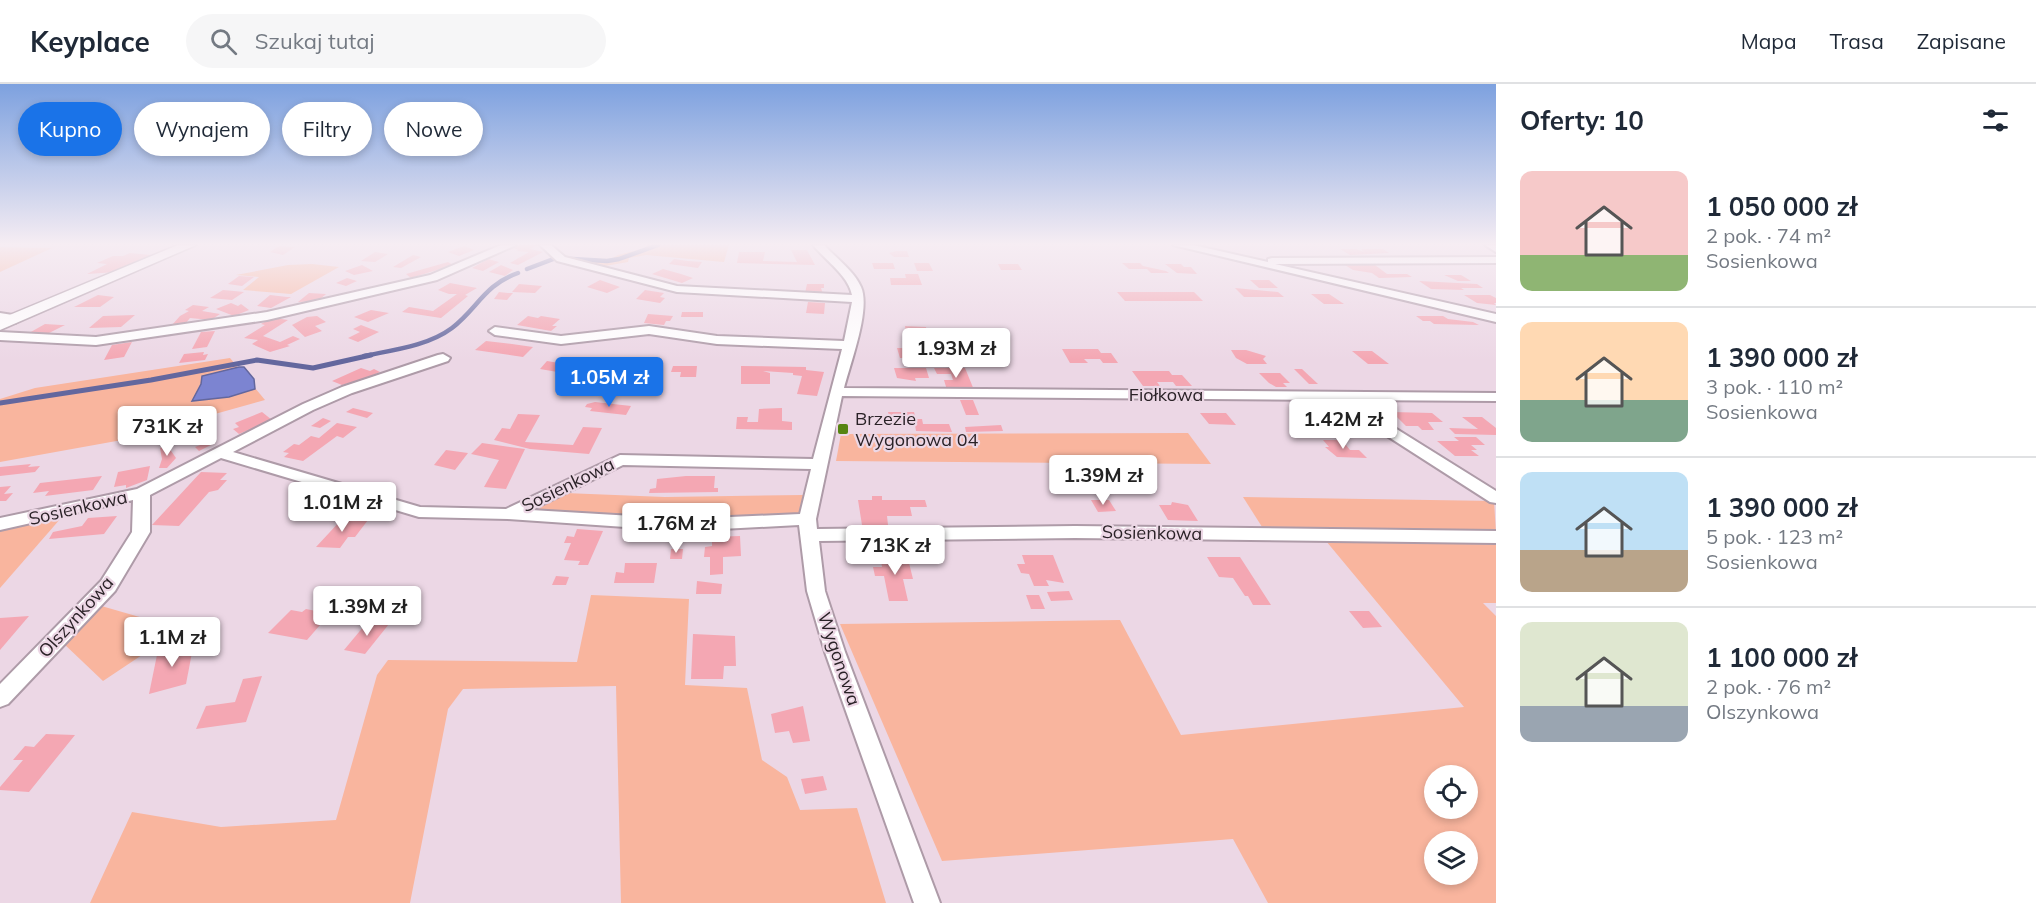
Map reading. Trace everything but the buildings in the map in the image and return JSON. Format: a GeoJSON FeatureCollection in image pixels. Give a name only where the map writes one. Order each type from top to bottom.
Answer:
{"type":"FeatureCollection","features":[{"type":"Feature","properties":{"kind":"street"},"geometry":{"type":"LineString","coordinates":[[0,325],[99,283]]}},
{"type":"Feature","properties":{"kind":"street"},"geometry":{"type":"LineString","coordinates":[[0,336],[96,342],[267,316],[410,283]]}},
{"type":"Feature","properties":{"kind":"street"},"geometry":{"type":"LineString","coordinates":[[656,283],[677,289],[858,299],[853,283]]}},
{"type":"Feature","properties":{"kind":"street"},"geometry":{"type":"LineString","coordinates":[[1342,283],[1496,318]]}},
{"type":"Feature","properties":{"kind":"street","name":"Wygonowa"},"geometry":{"type":"LineString","coordinates":[[858,299],[849,345],[819,464],[808,527],[816,591],[835,652],[927,903]]}},
{"type":"Feature","properties":{"kind":"street"},"geometry":{"type":"LineString","coordinates":[[0,318],[15,319]]}},
{"type":"Feature","properties":{"kind":"street"},"geometry":{"type":"LineString","coordinates":[[495,331],[561,340],[648,330],[717,340],[849,345]]}},
{"type":"Feature","properties":{"kind":"street","name":"Sosienkowa"},"geometry":{"type":"LineString","coordinates":[[0,524],[142,493],[339,394],[442,358]]}},
{"type":"Feature","properties":{"kind":"street","name":"Fiołkowa"},"geometry":{"type":"LineString","coordinates":[[836,392],[1496,397]]}},
{"type":"Feature","properties":{"kind":"street"},"geometry":{"type":"LineString","coordinates":[[1333,396],[1496,498]]}},
{"type":"Feature","properties":{"kind":"street","name":"Sosienkowa"},"geometry":{"type":"LineString","coordinates":[[219,453],[419,512],[508,514],[684,525],[1496,537]]}},
{"type":"Feature","properties":{"kind":"street","name":"Sosienkowa"},"geometry":{"type":"LineString","coordinates":[[508,514],[620,460],[819,464]]}},
{"type":"Feature","properties":{"kind":"street","name":"Olszynkowa"},"geometry":{"type":"LineString","coordinates":[[0,698],[108,586],[141,532],[142,493]]}},
{"type":"Feature","properties":{"kind":"shaded area"},"geometry":{"type":"Polygon","coordinates":[[[251,283],[310,283],[291,294],[243,290],[251,283]]]}},
{"type":"Feature","properties":{"kind":"shaded area"},"geometry":{"type":"Polygon","coordinates":[[[230,358],[265,400],[122,440],[0,462],[0,399],[35,388],[230,358]]]}},
{"type":"Feature","properties":{"kind":"shaded area"},"geometry":{"type":"Polygon","coordinates":[[[1188,433],[1211,464],[836,461],[841,434],[1188,433]]]}},
{"type":"Feature","properties":{"kind":"shaded area"},"geometry":{"type":"Polygon","coordinates":[[[565,493],[665,497],[803,495],[800,514],[699,519],[544,512],[536,506],[565,493]]]}},
{"type":"Feature","properties":{"kind":"shaded area"},"geometry":{"type":"Polygon","coordinates":[[[1243,497],[1494,501],[1496,533],[1264,530],[1243,497]]]}},
{"type":"Feature","properties":{"kind":"shaded area"},"geometry":{"type":"Polygon","coordinates":[[[61,518],[0,588],[0,530],[61,518]]]}},
{"type":"Feature","properties":{"kind":"shaded area"},"geometry":{"type":"Polygon","coordinates":[[[1326,541],[1496,543],[1496,603],[1483,603],[1496,616],[1496,903],[1268,903],[1233,839],[942,861],[840,624],[1120,620],[1181,735],[1464,707],[1326,541]]]}},
{"type":"Feature","properties":{"kind":"shaded area"},"geometry":{"type":"Polygon","coordinates":[[[591,595],[689,599],[685,685],[747,688],[762,760],[787,777],[800,810],[857,808],[886,903],[621,903],[616,686],[463,689],[448,709],[410,903],[90,903],[132,812],[221,827],[336,820],[377,675],[388,660],[577,662],[591,595]]]}},
{"type":"Feature","properties":{"kind":"shaded area"},"geometry":{"type":"Polygon","coordinates":[[[98,605],[181,629],[103,681],[62,642],[98,605]]]}},
{"type":"Feature","properties":{"kind":"water"},"geometry":{"type":"Polygon","coordinates":[[[244,367],[254,379],[255,389],[229,397],[192,401],[201,384],[202,376],[244,367]]]}},
{"type":"Feature","properties":{"kind":"waterway"},"geometry":{"type":"LineString","coordinates":[[364,356],[410,347],[443,334],[461,320],[498,283]]}},
{"type":"Feature","properties":{"kind":"waterway"},"geometry":{"type":"LineString","coordinates":[[0,403],[151,380],[257,360],[313,368],[371,355]]}},
{"type":"Feature","properties":{"kind":"place","name":"Brzezie Wygonowa 04"},"geometry":{"type":"Point","coordinates":[843,429]}}]}
